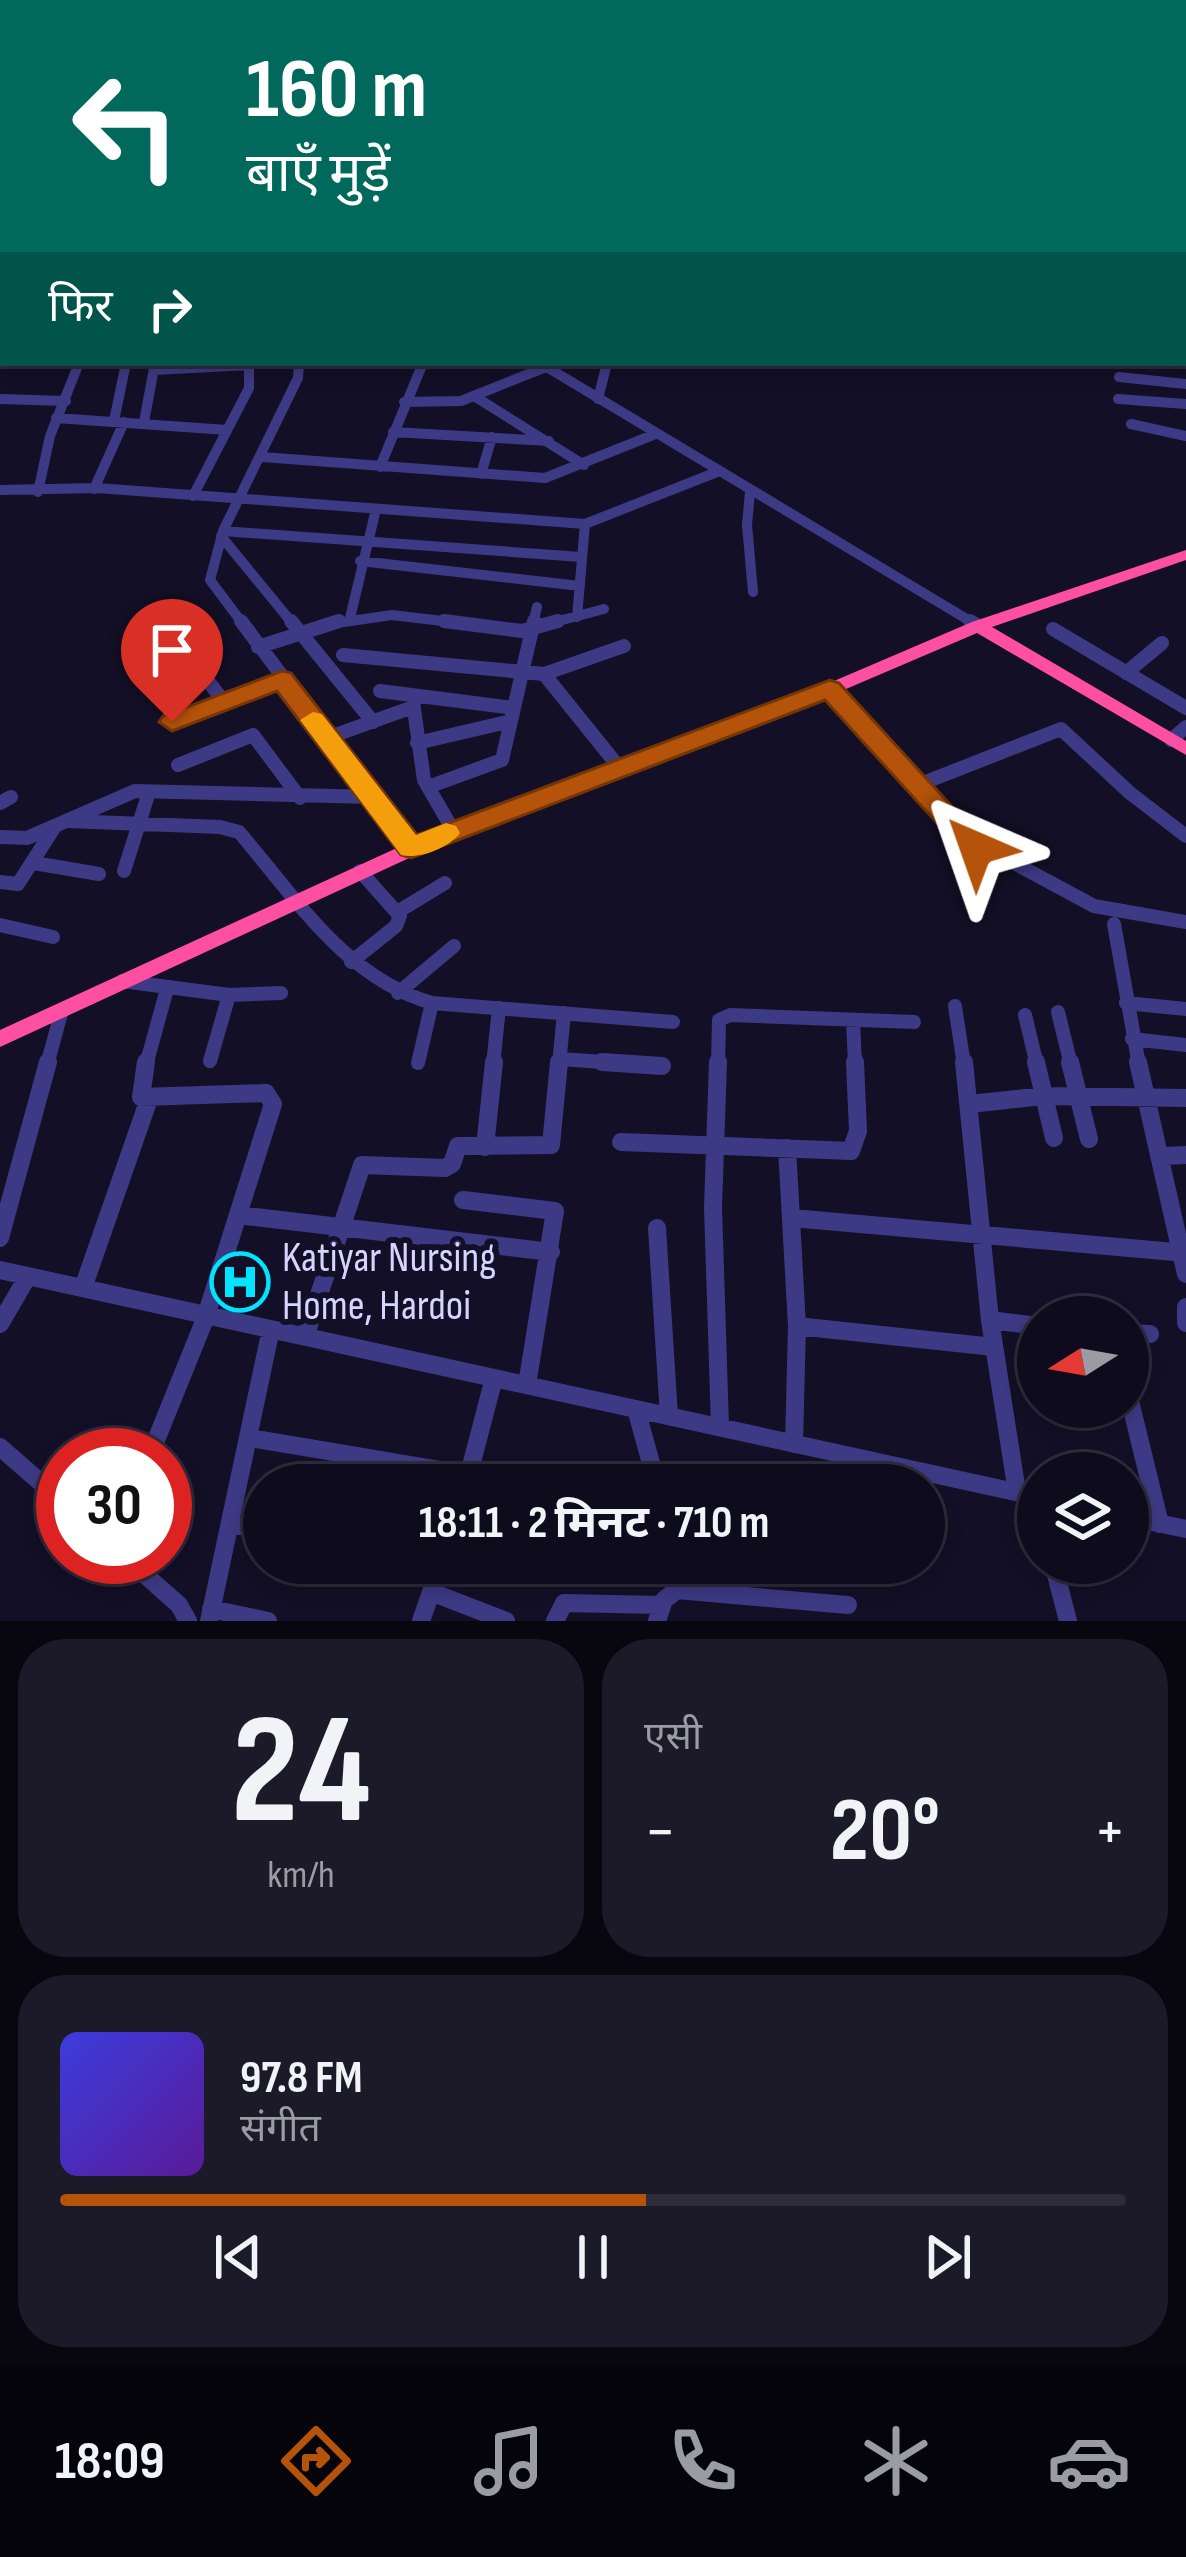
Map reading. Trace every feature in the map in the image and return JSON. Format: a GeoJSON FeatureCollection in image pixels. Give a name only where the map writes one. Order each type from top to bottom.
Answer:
{"type":"FeatureCollection","features":[{"type":"Feature","properties":{"kind":"highway"},"geometry":{"type":"LineString","coordinates":[[0,1039],[453,830],[835,687],[868,679],[983,629],[1186,556]]}},
{"type":"Feature","properties":{"kind":"highway"},"geometry":{"type":"LineString","coordinates":[[983,629],[1181,738]]}},
{"type":"Feature","properties":{"kind":"street"},"geometry":{"type":"LineString","coordinates":[[38,492],[56,418],[79,366]]}},
{"type":"Feature","properties":{"kind":"street"},"geometry":{"type":"LineString","coordinates":[[94,489],[119,422],[126,366]]}},
{"type":"Feature","properties":{"kind":"street"},"geometry":{"type":"LineString","coordinates":[[144,422],[155,366]]}},
{"type":"Feature","properties":{"kind":"street"},"geometry":{"type":"LineString","coordinates":[[193,496],[249,388],[250,366]]}},
{"type":"Feature","properties":{"kind":"street"},"geometry":{"type":"LineString","coordinates":[[298,366],[298,378],[222,534],[210,580],[411,848]]}},
{"type":"Feature","properties":{"kind":"street"},"geometry":{"type":"LineString","coordinates":[[380,466],[422,366]]}},
{"type":"Feature","properties":{"kind":"street"},"geometry":{"type":"LineString","coordinates":[[404,402],[474,396],[541,366]]}},
{"type":"Feature","properties":{"kind":"street"},"geometry":{"type":"LineString","coordinates":[[545,366],[983,629]]}},
{"type":"Feature","properties":{"kind":"street"},"geometry":{"type":"LineString","coordinates":[[598,399],[606,366]]}},
{"type":"Feature","properties":{"kind":"street"},"geometry":{"type":"LineString","coordinates":[[1119,376],[1186,384]]}},
{"type":"Feature","properties":{"kind":"street"},"geometry":{"type":"LineString","coordinates":[[474,396],[584,465]]}},
{"type":"Feature","properties":{"kind":"street"},"geometry":{"type":"LineString","coordinates":[[0,399],[66,401]]}},
{"type":"Feature","properties":{"kind":"street"},"geometry":{"type":"LineString","coordinates":[[1118,399],[1186,404]]}},
{"type":"Feature","properties":{"kind":"street"},"geometry":{"type":"LineString","coordinates":[[56,418],[226,430]]}},
{"type":"Feature","properties":{"kind":"street"},"geometry":{"type":"LineString","coordinates":[[1131,424],[1186,436]]}},
{"type":"Feature","properties":{"kind":"street"},"geometry":{"type":"LineString","coordinates":[[393,432],[549,441]]}},
{"type":"Feature","properties":{"kind":"street"},"geometry":{"type":"LineString","coordinates":[[262,457],[545,478],[653,435]]}},
{"type":"Feature","properties":{"kind":"street"},"geometry":{"type":"LineString","coordinates":[[482,474],[492,437]]}},
{"type":"Feature","properties":{"kind":"street"},"geometry":{"type":"LineString","coordinates":[[0,490],[94,489],[585,524],[717,472]]}},
{"type":"Feature","properties":{"kind":"street"},"geometry":{"type":"LineString","coordinates":[[750,492],[747,526],[753,592]]}},
{"type":"Feature","properties":{"kind":"street"},"geometry":{"type":"LineString","coordinates":[[350,618],[376,509]]}},
{"type":"Feature","properties":{"kind":"street"},"geometry":{"type":"LineString","coordinates":[[577,617],[585,524]]}},
{"type":"Feature","properties":{"kind":"street"},"geometry":{"type":"LineString","coordinates":[[222,534],[581,557]]}},
{"type":"Feature","properties":{"kind":"street"},"geometry":{"type":"LineString","coordinates":[[222,534],[373,722]]}},
{"type":"Feature","properties":{"kind":"street"},"geometry":{"type":"LineString","coordinates":[[360,561],[580,586]]}},
{"type":"Feature","properties":{"kind":"street"},"geometry":{"type":"LineString","coordinates":[[428,788],[502,760],[537,607]]}},
{"type":"Feature","properties":{"kind":"street"},"geometry":{"type":"LineString","coordinates":[[258,647],[350,618],[392,615],[531,631],[604,609]]}},
{"type":"Feature","properties":{"kind":"street"},"geometry":{"type":"LineString","coordinates":[[1053,629],[1186,707]]}},
{"type":"Feature","properties":{"kind":"street"},"geometry":{"type":"LineString","coordinates":[[1126,673],[1162,643]]}},
{"type":"Feature","properties":{"kind":"street"},"geometry":{"type":"LineString","coordinates":[[343,655],[521,675],[544,674],[624,646]]}},
{"type":"Feature","properties":{"kind":"street"},"geometry":{"type":"LineString","coordinates":[[192,660],[224,702]]}},
{"type":"Feature","properties":{"kind":"street"},"geometry":{"type":"LineString","coordinates":[[544,674],[618,766]]}},
{"type":"Feature","properties":{"kind":"street"},"geometry":{"type":"LineString","coordinates":[[172,722],[282,679]]}},
{"type":"Feature","properties":{"kind":"street"},"geometry":{"type":"LineString","coordinates":[[835,687],[982,853],[1014,863],[1094,906],[1186,922]]}},
{"type":"Feature","properties":{"kind":"street"},"geometry":{"type":"LineString","coordinates":[[380,691],[412,701],[513,714]]}},
{"type":"Feature","properties":{"kind":"street"},"geometry":{"type":"LineString","coordinates":[[327,738],[373,722],[412,701]]}},
{"type":"Feature","properties":{"kind":"street"},"geometry":{"type":"LineString","coordinates":[[412,701],[428,788],[453,830]]}},
{"type":"Feature","properties":{"kind":"street"},"geometry":{"type":"LineString","coordinates":[[417,743],[513,714]]}},
{"type":"Feature","properties":{"kind":"street"},"geometry":{"type":"LineString","coordinates":[[917,784],[1061,729],[1186,836]]}},
{"type":"Feature","properties":{"kind":"street"},"geometry":{"type":"LineString","coordinates":[[178,765],[254,735],[300,798]]}},
{"type":"Feature","properties":{"kind":"street"},"geometry":{"type":"LineString","coordinates":[[124,871],[149,792]]}},
{"type":"Feature","properties":{"kind":"street"},"geometry":{"type":"LineString","coordinates":[[0,853],[5,838],[27,838],[123,793],[373,797]]}},
{"type":"Feature","properties":{"kind":"street"},"geometry":{"type":"LineString","coordinates":[[62,823],[231,829],[351,962],[398,993],[432,1003],[673,1022]]}},
{"type":"Feature","properties":{"kind":"street"},"geometry":{"type":"LineString","coordinates":[[0,882],[18,884],[62,823]]}},
{"type":"Feature","properties":{"kind":"street"},"geometry":{"type":"LineString","coordinates":[[34,863],[99,874]]}},
{"type":"Feature","properties":{"kind":"street"},"geometry":{"type":"LineString","coordinates":[[360,871],[400,911]]}},
{"type":"Feature","properties":{"kind":"street"},"geometry":{"type":"LineString","coordinates":[[351,962],[396,926],[400,911],[446,883]]}},
{"type":"Feature","properties":{"kind":"street"},"geometry":{"type":"LineString","coordinates":[[1114,924],[1132,1039],[1180,1215],[1186,1274]]}},
{"type":"Feature","properties":{"kind":"street"},"geometry":{"type":"LineString","coordinates":[[0,925],[53,937]]}},
{"type":"Feature","properties":{"kind":"street"},"geometry":{"type":"LineString","coordinates":[[398,993],[454,946]]}},
{"type":"Feature","properties":{"kind":"street"},"geometry":{"type":"LineString","coordinates":[[122,981],[229,995],[281,993]]}},
{"type":"Feature","properties":{"kind":"street"},"geometry":{"type":"LineString","coordinates":[[161,1428],[206,1318],[271,1116],[271,1095],[149,1099],[139,1093],[167,989]]}},
{"type":"Feature","properties":{"kind":"street"},"geometry":{"type":"LineString","coordinates":[[210,1060],[229,995]]}},
{"type":"Feature","properties":{"kind":"street"},"geometry":{"type":"LineString","coordinates":[[418,1063],[432,1003]]}},
{"type":"Feature","properties":{"kind":"street"},"geometry":{"type":"LineString","coordinates":[[1126,1003],[1186,1009]]}},
{"type":"Feature","properties":{"kind":"street"},"geometry":{"type":"LineString","coordinates":[[0,1270],[1017,1492],[989,1320],[970,1104],[955,1006]]}},
{"type":"Feature","properties":{"kind":"street"},"geometry":{"type":"LineString","coordinates":[[485,1148],[499,1008]]}},
{"type":"Feature","properties":{"kind":"street"},"geometry":{"type":"LineString","coordinates":[[0,1238],[62,1010]]}},
{"type":"Feature","properties":{"kind":"street"},"geometry":{"type":"LineString","coordinates":[[1058,1012],[1089,1138]]}},
{"type":"Feature","properties":{"kind":"street"},"geometry":{"type":"LineString","coordinates":[[305,1337],[362,1165],[445,1168],[452,1164],[458,1146],[551,1145],[564,1013]]}},
{"type":"Feature","properties":{"kind":"street"},"geometry":{"type":"LineString","coordinates":[[1025,1015],[1054,1138]]}},
{"type":"Feature","properties":{"kind":"street"},"geometry":{"type":"LineString","coordinates":[[720,1427],[713,1147],[717,1027],[723,1017],[914,1022]]}},
{"type":"Feature","properties":{"kind":"street"},"geometry":{"type":"LineString","coordinates":[[621,1142],[846,1152],[855,1148],[853,1019]]}},
{"type":"Feature","properties":{"kind":"street"},"geometry":{"type":"LineString","coordinates":[[1132,1039],[1186,1045]]}},
{"type":"Feature","properties":{"kind":"street"},"geometry":{"type":"LineString","coordinates":[[560,1059],[662,1066]]}},
{"type":"Feature","properties":{"kind":"street"},"geometry":{"type":"LineString","coordinates":[[970,1104],[1044,1096],[1186,1097]]}},
{"type":"Feature","properties":{"kind":"street"},"geometry":{"type":"LineString","coordinates":[[83,1288],[149,1099]]}},
{"type":"Feature","properties":{"kind":"street"},"geometry":{"type":"LineString","coordinates":[[787,1148],[796,1326],[794,1444]]}},
{"type":"Feature","properties":{"kind":"street"},"geometry":{"type":"LineString","coordinates":[[1163,1156],[1186,1155]]}},
{"type":"Feature","properties":{"kind":"street"},"geometry":{"type":"LineString","coordinates":[[463,1200],[553,1209],[551,1252],[527,1385]]}},
{"type":"Feature","properties":{"kind":"street"},"geometry":{"type":"LineString","coordinates":[[238,1215],[551,1252]]}},
{"type":"Feature","properties":{"kind":"street"},"geometry":{"type":"LineString","coordinates":[[792,1219],[1184,1252]]}},
{"type":"Feature","properties":{"kind":"street"},"geometry":{"type":"LineString","coordinates":[[657,1228],[669,1416]]}},
{"type":"Feature","properties":{"kind":"street"},"geometry":{"type":"LineString","coordinates":[[0,1324],[28,1276]]}},
{"type":"Feature","properties":{"kind":"street"},"geometry":{"type":"LineString","coordinates":[[1186,1307],[1186,1323]]}},
{"type":"Feature","properties":{"kind":"street"},"geometry":{"type":"LineString","coordinates":[[989,1320],[1017,1323]]}},
{"type":"Feature","properties":{"kind":"street"},"geometry":{"type":"LineString","coordinates":[[796,1326],[994,1347]]}},
{"type":"Feature","properties":{"kind":"street"},"geometry":{"type":"LineString","coordinates":[[268,1621],[210,1615],[271,1329]]}},
{"type":"Feature","properties":{"kind":"street"},"geometry":{"type":"LineString","coordinates":[[472,1464],[494,1378]]}},
{"type":"Feature","properties":{"kind":"street"},"geometry":{"type":"LineString","coordinates":[[636,1409],[651,1464]]}},
{"type":"Feature","properties":{"kind":"street"},"geometry":{"type":"LineString","coordinates":[[1137,1428],[1160,1524]]}},
{"type":"Feature","properties":{"kind":"street"},"geometry":{"type":"LineString","coordinates":[[251,1438],[385,1464]]}},
{"type":"Feature","properties":{"kind":"street"},"geometry":{"type":"LineString","coordinates":[[0,1447],[36,1478]]}},
{"type":"Feature","properties":{"kind":"street"},"geometry":{"type":"LineString","coordinates":[[1149,1521],[1186,1529]]}},
{"type":"Feature","properties":{"kind":"street"},"geometry":{"type":"LineString","coordinates":[[231,1524],[243,1526]]}},
{"type":"Feature","properties":{"kind":"street"},"geometry":{"type":"LineString","coordinates":[[155,1584],[179,1605],[188,1621]]}},
{"type":"Feature","properties":{"kind":"street"},"geometry":{"type":"LineString","coordinates":[[421,1621],[433,1584]]}},
{"type":"Feature","properties":{"kind":"street"},"geometry":{"type":"LineString","coordinates":[[685,1584],[686,1589]]}},
{"type":"Feature","properties":{"kind":"street"},"geometry":{"type":"LineString","coordinates":[[1058,1584],[1068,1621]]}},
{"type":"Feature","properties":{"kind":"street"},"geometry":{"type":"LineString","coordinates":[[555,1621],[565,1603],[660,1613],[672,1592],[686,1589],[848,1605]]}},
{"type":"Feature","properties":{"kind":"street"},"geometry":{"type":"LineString","coordinates":[[431,1592],[506,1621]]}},
{"type":"Feature","properties":{"kind":"slow traffic"},"geometry":{"type":"LineString","coordinates":[[313,720],[411,848],[446,833]]}},
{"type":"Feature","properties":{"kind":"place","name":"Katiyar Nursing Home, Hardoi"},"geometry":{"type":"Point","coordinates":[240,1282]}},
{"type":"Feature","properties":{"kind":"route"},"geometry":{"type":"LineString","coordinates":[[172,722],[282,679],[411,848],[830,689],[976,848]]}}]}
